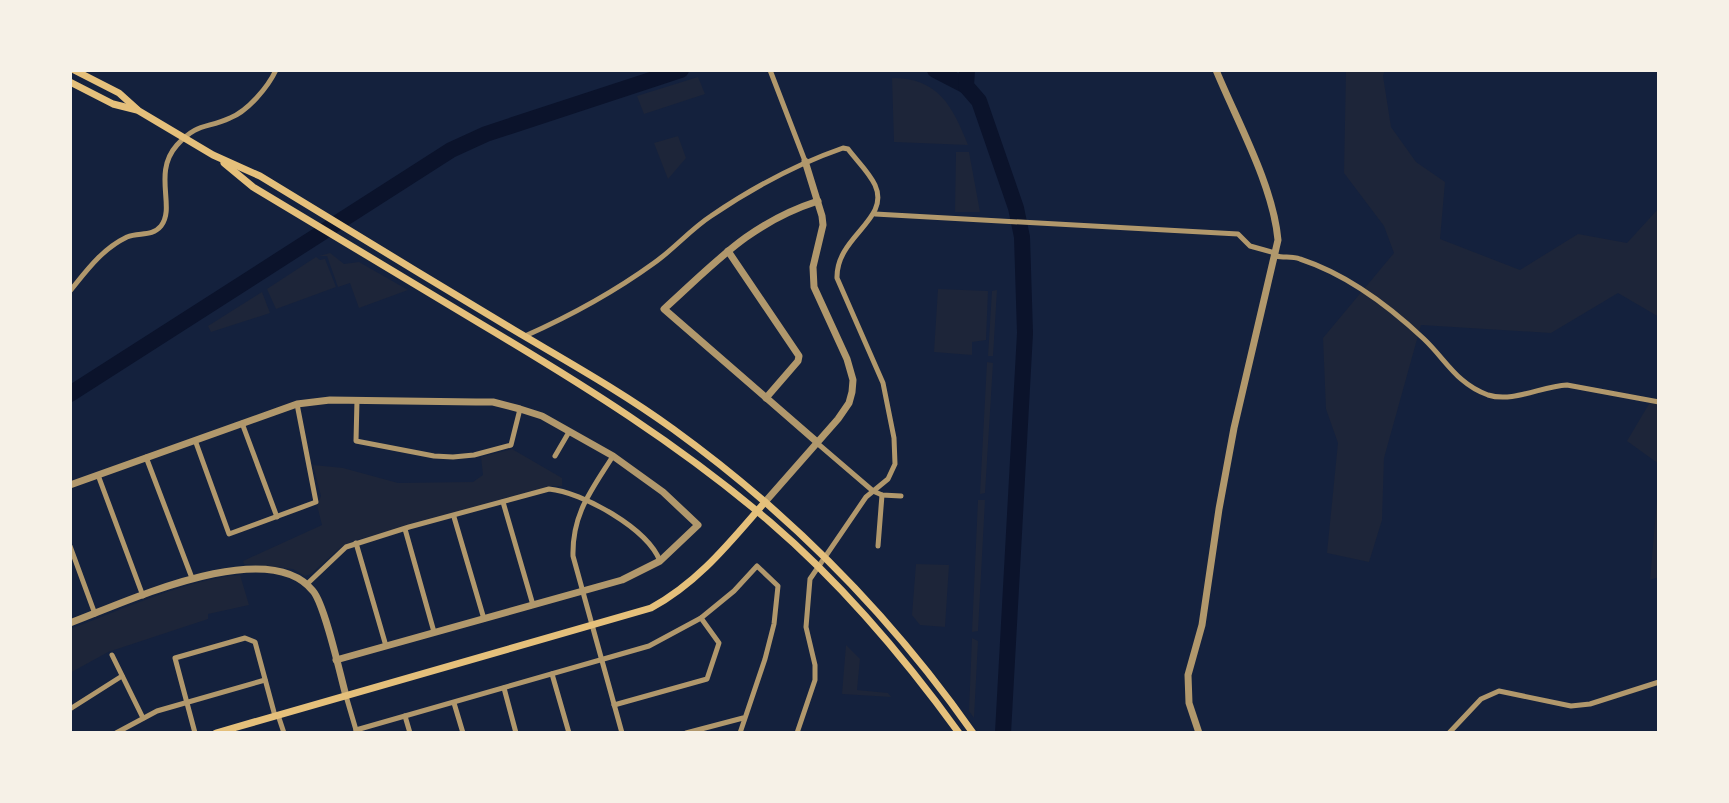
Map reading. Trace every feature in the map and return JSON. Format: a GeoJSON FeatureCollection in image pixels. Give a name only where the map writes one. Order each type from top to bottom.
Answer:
{"type":"FeatureCollection","features":[{"type":"Feature","properties":{"kind":"main road"},"geometry":{"type":"LineString","coordinates":[[74,70],[119,93],[139,111],[213,155],[253,187],[646,426],[757,511],[800,549],[886,640],[959,733]]}},
{"type":"Feature","properties":{"kind":"main road"},"geometry":{"type":"LineString","coordinates":[[70,82],[113,104],[139,111]]}},
{"type":"Feature","properties":{"kind":"main road"},"geometry":{"type":"LineString","coordinates":[[213,155],[260,176],[671,427],[765,502],[807,541],[897,634],[973,733]]}},
{"type":"Feature","properties":{"kind":"main road"},"geometry":{"type":"LineString","coordinates":[[216,733],[651,608],[686,586],[710,565],[765,502]]}},
{"type":"Feature","properties":{"kind":"street"},"geometry":{"type":"LineString","coordinates":[[70,291],[102,253],[127,237],[149,234],[160,227],[165,218],[164,168],[172,151],[203,125],[235,116],[266,86],[276,70]]}},
{"type":"Feature","properties":{"kind":"street"},"geometry":{"type":"LineString","coordinates":[[765,502],[849,403],[853,380],[847,359],[814,287],[813,267],[823,225],[805,161],[770,70]]}},
{"type":"Feature","properties":{"kind":"street"},"geometry":{"type":"LineString","coordinates":[[1199,733],[1189,703],[1188,675],[1202,625],[1234,428],[1276,254],[1276,222],[1269,196],[1216,70]]}},
{"type":"Feature","properties":{"kind":"street"},"geometry":{"type":"LineString","coordinates":[[525,336],[567,317],[628,281],[709,217],[805,161],[848,149],[877,189],[875,214],[842,250],[836,268],[839,287],[883,383],[894,438],[894,469],[858,509],[810,579],[806,627],[815,665],[815,680],[797,733]]}},
{"type":"Feature","properties":{"kind":"street"},"geometry":{"type":"LineString","coordinates":[[818,201],[768,221],[728,251],[664,309],[873,491],[901,496]]}},
{"type":"Feature","properties":{"kind":"street"},"geometry":{"type":"LineString","coordinates":[[875,214],[1238,234],[1250,246],[1321,267],[1369,295],[1426,341],[1461,380],[1488,395],[1505,398],[1567,385],[1659,402]]}},
{"type":"Feature","properties":{"kind":"street"},"geometry":{"type":"LineString","coordinates":[[728,251],[799,356],[766,398]]}},
{"type":"Feature","properties":{"kind":"street"},"geometry":{"type":"LineString","coordinates":[[357,400],[356,441],[434,456],[474,455],[511,445],[520,409]]}},
{"type":"Feature","properties":{"kind":"street"},"geometry":{"type":"LineString","coordinates":[[70,485],[297,404],[357,400],[493,402],[542,416],[613,456],[663,492],[698,525],[660,561],[622,580],[336,660]]}},
{"type":"Feature","properties":{"kind":"street"},"geometry":{"type":"LineString","coordinates":[[195,440],[229,534],[316,502],[297,404]]}},
{"type":"Feature","properties":{"kind":"street"},"geometry":{"type":"LineString","coordinates":[[242,423],[277,517]]}},
{"type":"Feature","properties":{"kind":"street"},"geometry":{"type":"LineString","coordinates":[[555,456],[570,431]]}},
{"type":"Feature","properties":{"kind":"street"},"geometry":{"type":"LineString","coordinates":[[613,456],[576,517],[572,535],[573,556],[622,733]]}},
{"type":"Feature","properties":{"kind":"street"},"geometry":{"type":"LineString","coordinates":[[146,457],[192,578]]}},
{"type":"Feature","properties":{"kind":"street"},"geometry":{"type":"LineString","coordinates":[[98,474],[143,596]]}},
{"type":"Feature","properties":{"kind":"street"},"geometry":{"type":"LineString","coordinates":[[307,584],[336,555],[356,543],[549,489],[565,490],[586,499],[639,533],[660,561]]}},
{"type":"Feature","properties":{"kind":"street"},"geometry":{"type":"LineString","coordinates":[[878,546],[882,495]]}},
{"type":"Feature","properties":{"kind":"street"},"geometry":{"type":"LineString","coordinates":[[503,502],[533,605]]}},
{"type":"Feature","properties":{"kind":"street"},"geometry":{"type":"LineString","coordinates":[[454,517],[484,619]]}},
{"type":"Feature","properties":{"kind":"street"},"geometry":{"type":"LineString","coordinates":[[405,529],[434,632]]}},
{"type":"Feature","properties":{"kind":"street"},"geometry":{"type":"LineString","coordinates":[[356,543],[386,647]]}},
{"type":"Feature","properties":{"kind":"street"},"geometry":{"type":"LineString","coordinates":[[70,546],[95,614]]}},
{"type":"Feature","properties":{"kind":"street"},"geometry":{"type":"LineString","coordinates":[[70,623],[215,572],[243,569],[287,573],[307,584],[319,601],[356,731],[649,646],[701,618],[734,591],[757,566],[778,586],[774,624],[765,659],[740,733]]}},
{"type":"Feature","properties":{"kind":"street"},"geometry":{"type":"LineString","coordinates":[[614,705],[707,679],[719,643],[701,618]]}},
{"type":"Feature","properties":{"kind":"street"},"geometry":{"type":"LineString","coordinates":[[195,733],[175,658],[245,638],[253,639],[284,733]]}},
{"type":"Feature","properties":{"kind":"street"},"geometry":{"type":"LineString","coordinates":[[112,655],[143,718]]}},
{"type":"Feature","properties":{"kind":"street"},"geometry":{"type":"LineString","coordinates":[[552,674],[569,733]]}},
{"type":"Feature","properties":{"kind":"street"},"geometry":{"type":"LineString","coordinates":[[70,709],[122,676]]}},
{"type":"Feature","properties":{"kind":"street"},"geometry":{"type":"LineString","coordinates":[[116,733],[143,718],[186,702],[265,680]]}},
{"type":"Feature","properties":{"kind":"street"},"geometry":{"type":"LineString","coordinates":[[1449,733],[1481,699],[1499,691],[1571,706],[1590,704],[1659,682]]}},
{"type":"Feature","properties":{"kind":"street"},"geometry":{"type":"LineString","coordinates":[[504,688],[516,733]]}},
{"type":"Feature","properties":{"kind":"street"},"geometry":{"type":"LineString","coordinates":[[454,703],[463,733]]}},
{"type":"Feature","properties":{"kind":"street"},"geometry":{"type":"LineString","coordinates":[[405,716],[410,733]]}},
{"type":"Feature","properties":{"kind":"street"},"geometry":{"type":"LineString","coordinates":[[686,733],[744,718]]}},
{"type":"Feature","properties":{"kind":"shaded area"},"geometry":{"type":"Polygon","coordinates":[[[1346,70],[1385,70],[1383,76],[1391,127],[1416,162],[1445,182],[1440,239],[1520,270],[1578,234],[1627,243],[1659,208],[1659,317],[1618,293],[1551,333],[1421,325],[1384,458],[1382,520],[1369,562],[1327,553],[1338,443],[1326,409],[1323,338],[1394,253],[1384,226],[1344,173],[1346,70]]]}},
{"type":"Feature","properties":{"kind":"shaded area"},"geometry":{"type":"Polygon","coordinates":[[[698,77],[705,94],[644,114],[637,96],[698,77]]]}},
{"type":"Feature","properties":{"kind":"shaded area"},"geometry":{"type":"Polygon","coordinates":[[[892,78],[921,83],[942,97],[968,145],[894,142],[892,78]]]}},
{"type":"Feature","properties":{"kind":"shaded area"},"geometry":{"type":"Polygon","coordinates":[[[678,136],[686,158],[668,179],[654,143],[678,136]]]}},
{"type":"Feature","properties":{"kind":"shaded area"},"geometry":{"type":"Polygon","coordinates":[[[956,152],[969,152],[980,212],[955,212],[956,152]]]}},
{"type":"Feature","properties":{"kind":"shaded area"},"geometry":{"type":"Polygon","coordinates":[[[330,253],[344,264],[359,262],[408,290],[359,308],[350,283],[338,287],[327,256],[319,256],[330,253]]]}},
{"type":"Feature","properties":{"kind":"shaded area"},"geometry":{"type":"Polygon","coordinates":[[[316,257],[325,259],[336,287],[276,309],[267,289],[316,257]]]}},
{"type":"Feature","properties":{"kind":"shaded area"},"geometry":{"type":"Polygon","coordinates":[[[938,289],[988,291],[986,340],[972,342],[972,355],[934,352],[938,289]]]}},
{"type":"Feature","properties":{"kind":"shaded area"},"geometry":{"type":"Polygon","coordinates":[[[997,290],[993,356],[988,356],[992,291],[997,290]]]}},
{"type":"Feature","properties":{"kind":"shaded area"},"geometry":{"type":"Polygon","coordinates":[[[262,292],[270,313],[211,332],[208,326],[262,292]]]}},
{"type":"Feature","properties":{"kind":"shaded area"},"geometry":{"type":"Polygon","coordinates":[[[987,362],[993,363],[985,493],[980,494],[987,362]]]}},
{"type":"Feature","properties":{"kind":"shaded area"},"geometry":{"type":"Polygon","coordinates":[[[1659,396],[1659,464],[1627,441],[1649,404],[1659,396]]]}},
{"type":"Feature","properties":{"kind":"shaded area"},"geometry":{"type":"Polygon","coordinates":[[[512,449],[562,478],[562,486],[552,486],[354,541],[341,547],[305,576],[293,569],[244,564],[243,561],[322,525],[317,505],[321,496],[313,465],[343,468],[398,483],[473,482],[483,475],[481,457],[512,449]]]}},
{"type":"Feature","properties":{"kind":"shaded area"},"geometry":{"type":"Polygon","coordinates":[[[1659,477],[1659,577],[1650,580],[1659,477]]]}},
{"type":"Feature","properties":{"kind":"shaded area"},"geometry":{"type":"Polygon","coordinates":[[[978,500],[985,500],[978,631],[972,632],[978,500]]]}},
{"type":"Feature","properties":{"kind":"shaded area"},"geometry":{"type":"Polygon","coordinates":[[[916,564],[949,565],[945,627],[920,625],[912,615],[916,564]]]}},
{"type":"Feature","properties":{"kind":"shaded area"},"geometry":{"type":"Polygon","coordinates":[[[240,575],[249,605],[208,614],[208,619],[108,652],[70,673],[70,629],[198,582],[240,575]]]}},
{"type":"Feature","properties":{"kind":"shaded area"},"geometry":{"type":"Polygon","coordinates":[[[972,638],[978,641],[974,718],[969,711],[972,638]]]}},
{"type":"Feature","properties":{"kind":"shaded area"},"geometry":{"type":"Polygon","coordinates":[[[846,645],[860,659],[857,690],[888,693],[891,697],[842,694],[846,645]]]}},
{"type":"Feature","properties":{"kind":"waterway"},"geometry":{"type":"LineString","coordinates":[[70,394],[451,150],[486,134],[681,70]]}},
{"type":"Feature","properties":{"kind":"waterway"},"geometry":{"type":"LineString","coordinates":[[935,70],[966,86]]}},
{"type":"Feature","properties":{"kind":"waterway"},"geometry":{"type":"LineString","coordinates":[[967,70],[966,86],[979,101],[1016,208],[1022,237],[1025,333],[1003,733]]}}]}
